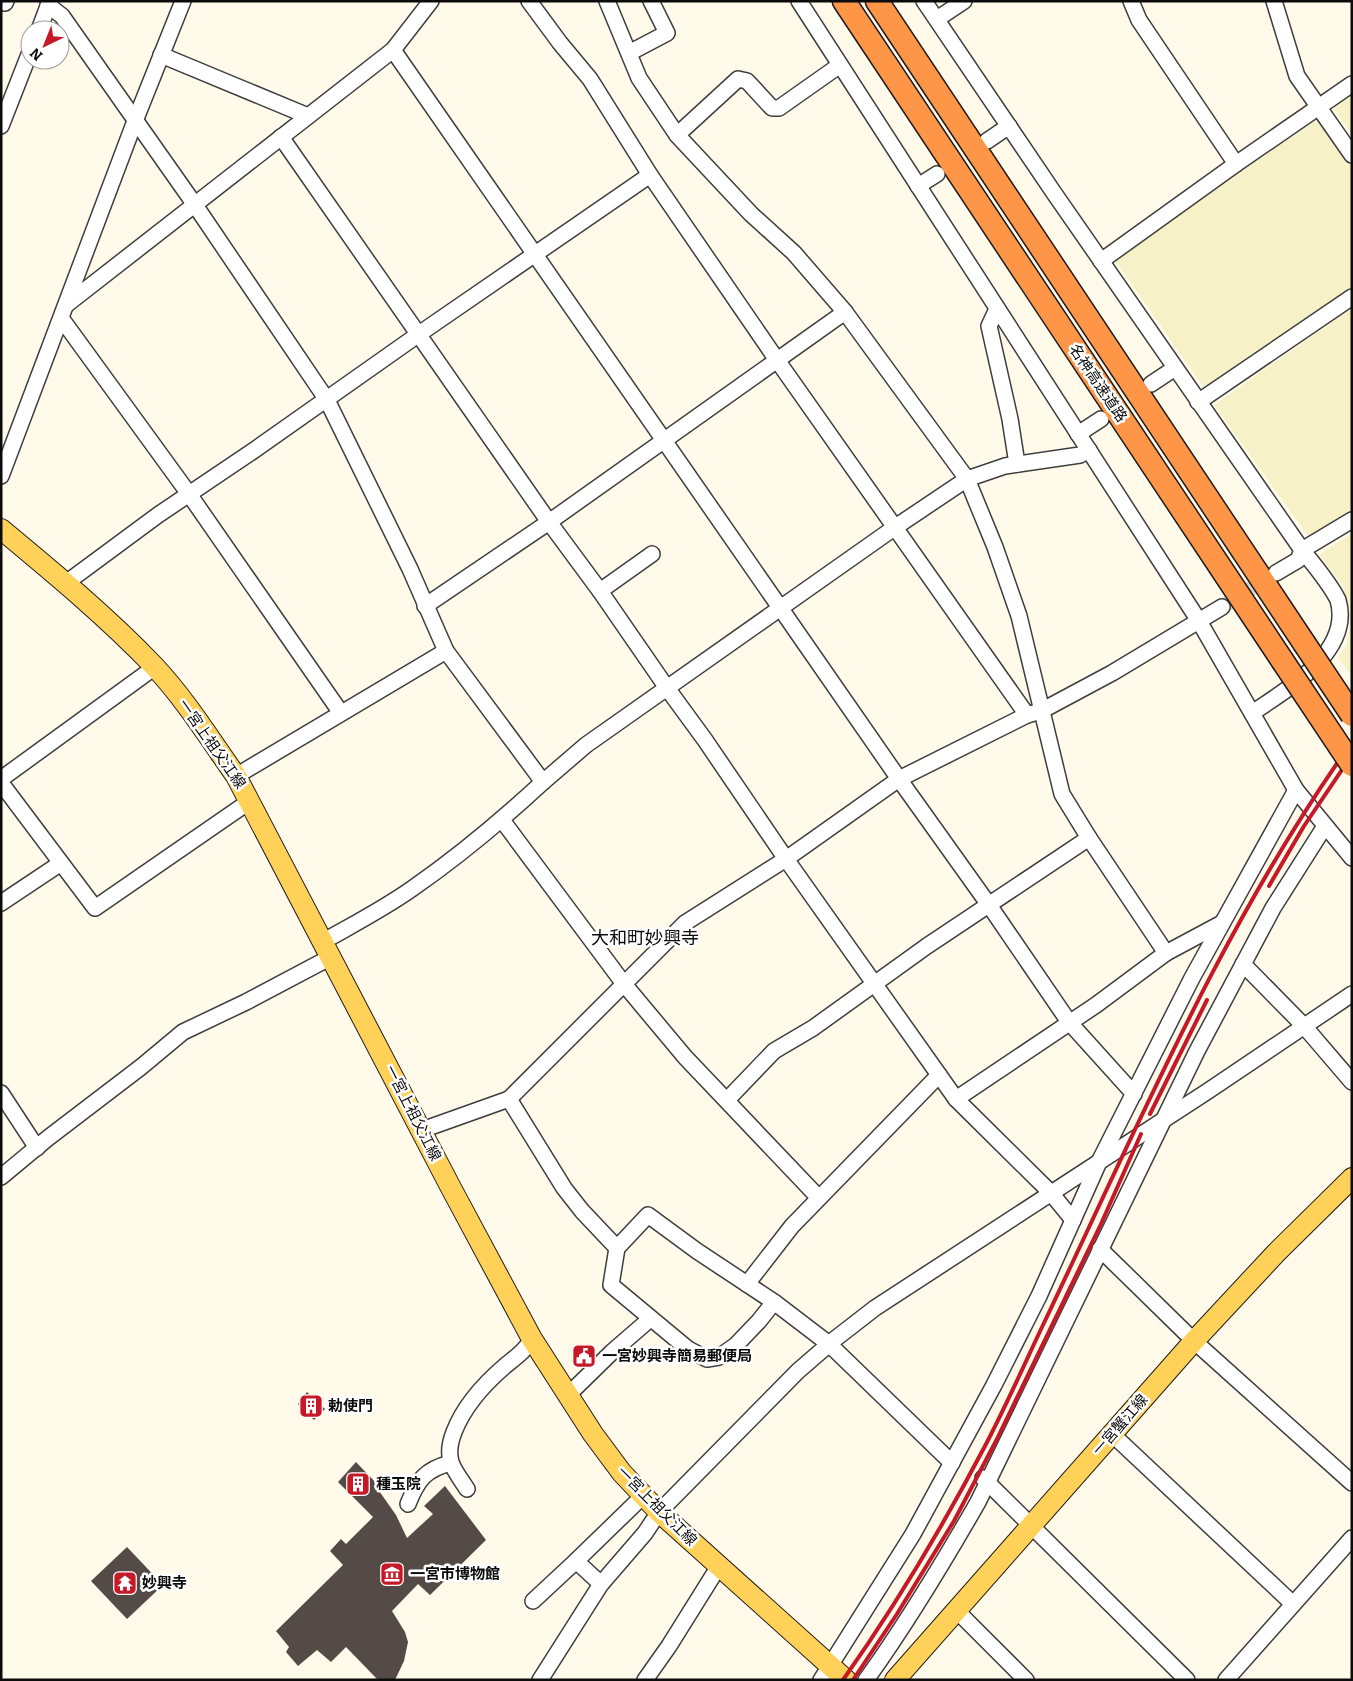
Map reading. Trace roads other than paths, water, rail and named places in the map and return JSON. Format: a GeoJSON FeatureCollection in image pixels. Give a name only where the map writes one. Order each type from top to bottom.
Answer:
{"type":"FeatureCollection","features":[{"type":"Feature","properties":{"kind":"highway","name":"名神高速道路"},"geometry":{"type":"LineString","coordinates":[[844,1],[1352,765]]}},
{"type":"Feature","properties":{"kind":"highway","name":"名神高速道路"},"geometry":{"type":"LineString","coordinates":[[877,1],[1352,715]]}},
{"type":"Feature","properties":{"kind":"main road","name":"一宮上祖父江線"},"geometry":{"type":"LineString","coordinates":[[1,530],[66,583],[155,667],[196,718],[236,776],[532,1339],[593,1434],[622,1473],[659,1512],[719,1566],[826,1673],[846,1680]]}},
{"type":"Feature","properties":{"kind":"main road","name":"一宮蟹江線"},"geometry":{"type":"LineString","coordinates":[[895,1680],[1194,1341],[1276,1254],[1352,1178]]}},
{"type":"Feature","properties":{"kind":"street"},"geometry":{"type":"LineString","coordinates":[[1,476],[135,121],[183,1]]}},
{"type":"Feature","properties":{"kind":"street"},"geometry":{"type":"LineString","coordinates":[[64,311],[195,205],[393,50],[431,1]]}},
{"type":"Feature","properties":{"kind":"street"},"geometry":{"type":"LineString","coordinates":[[529,1],[590,79],[650,175],[894,528],[1034,713]]}},
{"type":"Feature","properties":{"kind":"street"},"geometry":{"type":"LineString","coordinates":[[607,1],[615,8],[639,78],[676,135],[751,214],[794,253],[845,312],[967,479],[995,547],[1019,616],[1034,713],[1062,794],[1166,953]]}},
{"type":"Feature","properties":{"kind":"street"},"geometry":{"type":"LineString","coordinates":[[629,53],[667,33],[651,1]]}},
{"type":"Feature","properties":{"kind":"street"},"geometry":{"type":"LineString","coordinates":[[799,1],[1199,621],[1296,790],[1352,858]]}},
{"type":"Feature","properties":{"kind":"street"},"geometry":{"type":"LineString","coordinates":[[924,1],[1198,402],[1302,550],[1322,574],[1338,601],[1342,616],[1341,634],[1333,650],[1313,672],[1252,713]]}},
{"type":"Feature","properties":{"kind":"street"},"geometry":{"type":"LineString","coordinates":[[937,19],[964,1]]}},
{"type":"Feature","properties":{"kind":"street"},"geometry":{"type":"LineString","coordinates":[[1131,1],[1139,20],[1236,164]]}},
{"type":"Feature","properties":{"kind":"street"},"geometry":{"type":"LineString","coordinates":[[1274,1],[1297,76],[1352,155]]}},
{"type":"Feature","properties":{"kind":"street"},"geometry":{"type":"LineString","coordinates":[[43,20],[49,3],[62,16],[195,205],[327,400],[410,569],[446,651],[543,782]]}},
{"type":"Feature","properties":{"kind":"street"},"geometry":{"type":"LineString","coordinates":[[393,50],[899,779],[990,904],[1069,1022],[1134,1094]]}},
{"type":"Feature","properties":{"kind":"street"},"geometry":{"type":"LineString","coordinates":[[161,56],[308,116]]}},
{"type":"Feature","properties":{"kind":"street"},"geometry":{"type":"LineString","coordinates":[[676,135],[738,79],[748,81],[772,108],[779,108],[840,65]]}},
{"type":"Feature","properties":{"kind":"street"},"geometry":{"type":"LineString","coordinates":[[1,126],[23,70]]}},
{"type":"Feature","properties":{"kind":"street"},"geometry":{"type":"LineString","coordinates":[[1101,261],[1352,84]]}},
{"type":"Feature","properties":{"kind":"street"},"geometry":{"type":"LineString","coordinates":[[987,140],[1009,126]]}},
{"type":"Feature","properties":{"kind":"street"},"geometry":{"type":"LineString","coordinates":[[282,137],[549,522],[600,591],[956,1099],[1051,1192],[1073,1220]]}},
{"type":"Feature","properties":{"kind":"street"},"geometry":{"type":"LineString","coordinates":[[918,186],[937,174]]}},
{"type":"Feature","properties":{"kind":"street"},"geometry":{"type":"LineString","coordinates":[[66,583],[158,514],[327,400],[419,334],[650,175]]}},
{"type":"Feature","properties":{"kind":"street"},"geometry":{"type":"LineString","coordinates":[[1198,402],[1352,297]]}},
{"type":"Feature","properties":{"kind":"street"},"geometry":{"type":"LineString","coordinates":[[997,309],[989,326],[1010,419],[1017,464]]}},
{"type":"Feature","properties":{"kind":"street"},"geometry":{"type":"LineString","coordinates":[[64,311],[340,713]]}},
{"type":"Feature","properties":{"kind":"street"},"geometry":{"type":"LineString","coordinates":[[425,606],[549,522],[845,312]]}},
{"type":"Feature","properties":{"kind":"street"},"geometry":{"type":"LineString","coordinates":[[1151,384],[1175,368]]}},
{"type":"Feature","properties":{"kind":"street"},"geometry":{"type":"LineString","coordinates":[[1078,434],[1101,418]]}},
{"type":"Feature","properties":{"kind":"street"},"geometry":{"type":"LineString","coordinates":[[1,1177],[48,1138],[142,1067],[183,1032],[246,1002],[328,949],[379,910],[412,889],[502,820],[586,745],[894,528],[967,479],[1005,466],[1080,456],[1089,450]]}},
{"type":"Feature","properties":{"kind":"street"},"geometry":{"type":"LineString","coordinates":[[1276,573],[1298,560],[1302,550],[1352,520]]}},
{"type":"Feature","properties":{"kind":"street"},"geometry":{"type":"LineString","coordinates":[[600,591],[652,554]]}},
{"type":"Feature","properties":{"kind":"street"},"geometry":{"type":"LineString","coordinates":[[422,1130],[509,1099],[685,923],[786,859],[899,779],[1112,673],[1222,607]]}},
{"type":"Feature","properties":{"kind":"street"},"geometry":{"type":"LineString","coordinates":[[236,776],[446,651]]}},
{"type":"Feature","properties":{"kind":"street"},"geometry":{"type":"LineString","coordinates":[[1,779],[155,667]]}},
{"type":"Feature","properties":{"kind":"street"},"geometry":{"type":"LineString","coordinates":[[1,782],[95,908],[250,801]]}},
{"type":"Feature","properties":{"kind":"street"},"geometry":{"type":"LineString","coordinates":[[826,1673],[913,1534],[999,1376],[1039,1296],[1099,1162],[1222,923],[1296,790]]}},
{"type":"Feature","properties":{"kind":"street"},"geometry":{"type":"LineString","coordinates":[[502,820],[624,984],[685,1057],[820,1198]]}},
{"type":"Feature","properties":{"kind":"street"},"geometry":{"type":"LineString","coordinates":[[866,1680],[894,1641],[941,1566],[1197,1052],[1273,908],[1325,826]]}},
{"type":"Feature","properties":{"kind":"street"},"geometry":{"type":"LineString","coordinates":[[727,1100],[774,1050],[813,1028],[990,904],[1089,838]]}},
{"type":"Feature","properties":{"kind":"street"},"geometry":{"type":"LineString","coordinates":[[1,903],[61,863]]}},
{"type":"Feature","properties":{"kind":"street"},"geometry":{"type":"LineString","coordinates":[[956,1099],[1166,953],[1222,923]]}},
{"type":"Feature","properties":{"kind":"street"},"geometry":{"type":"LineString","coordinates":[[1243,964],[1304,1026],[1352,1082]]}},
{"type":"Feature","properties":{"kind":"street"},"geometry":{"type":"LineString","coordinates":[[540,1680],[601,1584],[645,1534],[659,1512],[798,1371],[829,1344],[875,1308],[1165,1119],[1352,994]]}},
{"type":"Feature","properties":{"kind":"street"},"geometry":{"type":"LineString","coordinates":[[746,1284],[792,1226],[939,1075]]}},
{"type":"Feature","properties":{"kind":"street"},"geometry":{"type":"LineString","coordinates":[[1,1093],[37,1148]]}},
{"type":"Feature","properties":{"kind":"street"},"geometry":{"type":"LineString","coordinates":[[509,1099],[564,1188],[617,1248]]}},
{"type":"Feature","properties":{"kind":"street"},"geometry":{"type":"LineString","coordinates":[[774,1302],[736,1345],[719,1357],[707,1359],[688,1349],[611,1286],[617,1248],[648,1215],[697,1251],[774,1302],[829,1344],[952,1462]]}},
{"type":"Feature","properties":{"kind":"street"},"geometry":{"type":"LineString","coordinates":[[1100,1250],[1194,1341],[1352,1483]]}},
{"type":"Feature","properties":{"kind":"street"},"geometry":{"type":"LineString","coordinates":[[567,1396],[612,1352],[650,1319]]}},
{"type":"Feature","properties":{"kind":"street"},"geometry":{"type":"LineString","coordinates":[[467,1489],[451,1463],[449,1446],[458,1423],[470,1403],[504,1367],[524,1351],[532,1339]]}},
{"type":"Feature","properties":{"kind":"street"},"geometry":{"type":"LineString","coordinates":[[1112,1434],[1293,1604]]}},
{"type":"Feature","properties":{"kind":"street"},"geometry":{"type":"LineString","coordinates":[[408,1504],[415,1485],[430,1471],[451,1463]]}},
{"type":"Feature","properties":{"kind":"street"},"geometry":{"type":"LineString","coordinates":[[985,1480],[1032,1524],[1187,1680]]}},
{"type":"Feature","properties":{"kind":"street"},"geometry":{"type":"LineString","coordinates":[[534,1601],[643,1496]]}},
{"type":"Feature","properties":{"kind":"street"},"geometry":{"type":"LineString","coordinates":[[1226,1680],[1352,1538]]}},
{"type":"Feature","properties":{"kind":"street"},"geometry":{"type":"LineString","coordinates":[[576,1561],[601,1584]]}},
{"type":"Feature","properties":{"kind":"street"},"geometry":{"type":"LineString","coordinates":[[645,1680],[669,1646],[719,1566]]}},
{"type":"Feature","properties":{"kind":"street"},"geometry":{"type":"LineString","coordinates":[[956,1610],[1026,1680]]}},
{"type":"Feature","properties":{"kind":"tunnel"},"geometry":{"type":"LineString","coordinates":[[1222,607],[1271,576]]}},
{"type":"Feature","properties":{"kind":"railway"},"geometry":{"type":"LineString","coordinates":[[843,1680],[900,1594],[969,1476],[1008,1401],[1149,1100],[1223,953],[1263,881],[1306,810],[1352,742]]}},
{"type":"Feature","properties":{"kind":"railway"},"geometry":{"type":"LineString","coordinates":[[1269,886],[1304,826],[1352,755]]}},
{"type":"Feature","properties":{"kind":"railway"},"geometry":{"type":"LineString","coordinates":[[1150,1114],[1207,1000]]}},
{"type":"Feature","properties":{"kind":"railway"},"geometry":{"type":"LineString","coordinates":[[853,1680],[897,1614],[954,1521],[997,1439],[1101,1224],[1141,1134]]}},
{"type":"Feature","properties":{"kind":"place","name":"一宮妙興寺簡易郵便局"},"geometry":{"type":"Point","coordinates":[584,1356]}},
{"type":"Feature","properties":{"kind":"place","name":"勅使門"},"geometry":{"type":"Point","coordinates":[311,1406]}},
{"type":"Feature","properties":{"kind":"place","name":"種玉院"},"geometry":{"type":"Point","coordinates":[358,1484]}},
{"type":"Feature","properties":{"kind":"place","name":"一宮市博物館"},"geometry":{"type":"Point","coordinates":[392,1574]}},
{"type":"Feature","properties":{"kind":"place","name":"妙興寺"},"geometry":{"type":"Point","coordinates":[125,1583]}},
{"type":"Feature","properties":{"kind":"district","name":"大和町妙興寺"},"geometry":{"type":"Point","coordinates":[645,938]}}]}
